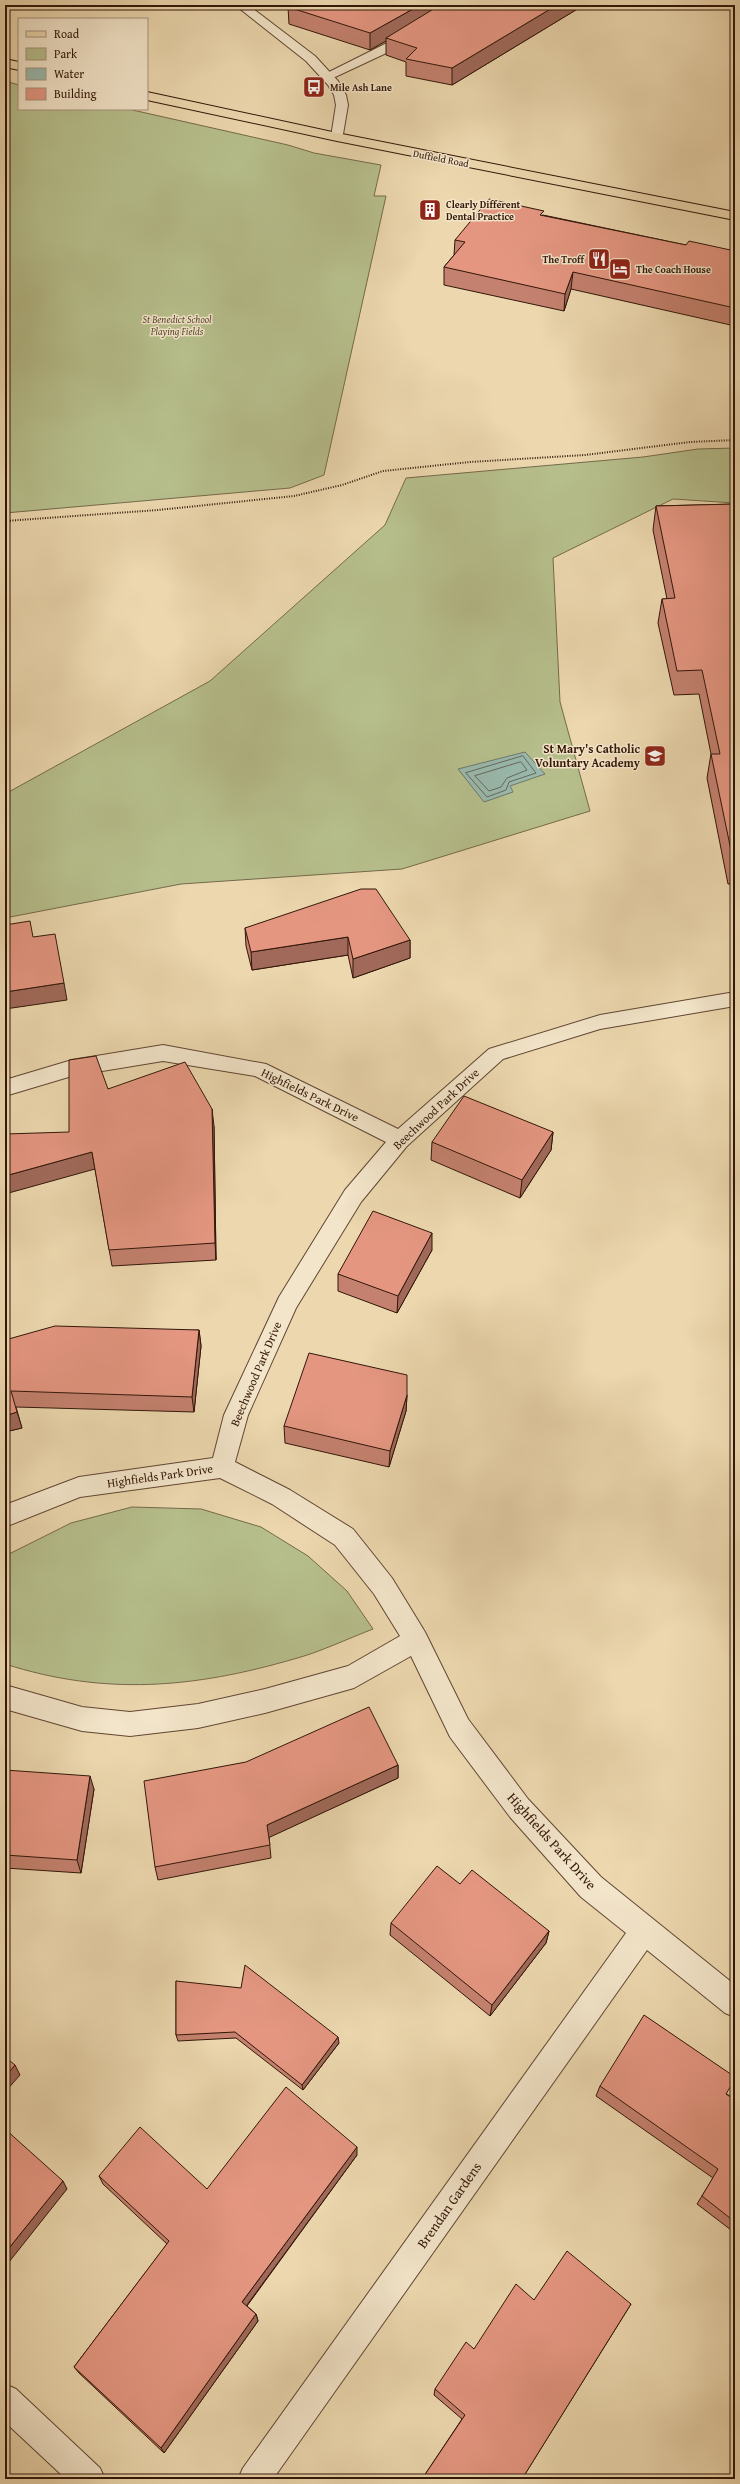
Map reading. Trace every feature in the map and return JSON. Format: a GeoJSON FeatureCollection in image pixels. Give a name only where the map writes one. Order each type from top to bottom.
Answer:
{"type":"FeatureCollection","features":[{"type":"Feature","properties":{"kind":"main road"},"geometry":{"type":"LineString","coordinates":[[5,63],[18,66]]}},
{"type":"Feature","properties":{"kind":"main road","name":"Duffield Road"},"geometry":{"type":"LineString","coordinates":[[148,96],[337,137],[735,216]]}},
{"type":"Feature","properties":{"kind":"street"},"geometry":{"type":"LineString","coordinates":[[241,5],[329,75],[340,96],[341,112],[337,137]]}},
{"type":"Feature","properties":{"kind":"street"},"geometry":{"type":"LineString","coordinates":[[329,75],[393,45],[461,5]]}},
{"type":"Feature","properties":{"kind":"street","name":"Beechwood Park Drive"},"geometry":{"type":"LineString","coordinates":[[222,1468],[236,1415],[287,1304],[353,1196],[400,1140],[496,1054],[600,1022],[735,999]]}},
{"type":"Feature","properties":{"kind":"street","name":"Highfields Park Drive"},"geometry":{"type":"LineString","coordinates":[[5,1088],[72,1068],[163,1053],[259,1069],[400,1140]]}},
{"type":"Feature","properties":{"kind":"street","name":"Highfields Park Drive"},"geometry":{"type":"LineString","coordinates":[[5,1516],[79,1487],[222,1468],[281,1497],[344,1537],[383,1586],[416,1640],[459,1728],[519,1808],[591,1887],[735,2003]]}},
{"type":"Feature","properties":{"kind":"street"},"geometry":{"type":"LineString","coordinates":[[5,1697],[82,1719],[130,1724],[198,1716],[265,1701],[354,1676],[416,1640]]}},
{"type":"Feature","properties":{"kind":"street","name":"Brendan Gardens"},"geometry":{"type":"LineString","coordinates":[[254,2479],[644,1931]]}},
{"type":"Feature","properties":{"kind":"street"},"geometry":{"type":"LineString","coordinates":[[5,2400],[89,2479]]}},
{"type":"Feature","properties":{"kind":"path"},"geometry":{"type":"LineString","coordinates":[[5,521],[158,510],[294,496],[391,470],[470,462],[585,455],[690,442],[735,440]]}},
{"type":"Feature","properties":{"kind":"green space","name":"St Benedict School Playing Fields"},"geometry":{"type":"Polygon","coordinates":[[[5,81],[18,85],[18,110],[132,110],[288,145],[314,153],[381,165],[374,196],[386,196],[324,475],[290,488],[5,513],[5,81]]]}},
{"type":"Feature","properties":{"kind":"green space"},"geometry":{"type":"Polygon","coordinates":[[[735,448],[735,503],[673,499],[553,558],[560,702],[590,811],[402,869],[181,884],[5,918],[5,794],[210,681],[385,525],[406,478],[643,457],[698,449],[735,448]]]}},
{"type":"Feature","properties":{"kind":"green space"},"geometry":{"type":"Polygon","coordinates":[[[132,1507],[201,1509],[261,1527],[308,1556],[347,1591],[373,1629],[324,1649],[294,1659],[221,1677],[185,1682],[114,1684],[78,1681],[42,1674],[5,1664],[5,1556],[71,1523],[132,1507]]]}},
{"type":"Feature","properties":{"kind":"water"},"geometry":{"type":"Polygon","coordinates":[[[525,752],[545,774],[510,786],[513,792],[484,802],[458,769],[525,752]]]}},
{"type":"Feature","properties":{"kind":"building"},"geometry":{"type":"Polygon","coordinates":[[[292,5],[420,5],[370,33],[288,7],[292,5]]]}},
{"type":"Feature","properties":{"kind":"building"},"geometry":{"type":"Polygon","coordinates":[[[440,5],[557,5],[452,68],[406,59],[417,48],[386,38],[440,5]]]}},
{"type":"Feature","properties":{"kind":"building"},"geometry":{"type":"Polygon","coordinates":[[[489,199],[544,211],[540,215],[686,245],[689,241],[735,251],[735,308],[573,272],[565,294],[444,267],[465,242],[455,240],[489,199]]]}},
{"type":"Feature","properties":{"kind":"building"},"geometry":{"type":"Polygon","coordinates":[[[735,504],[735,860],[733,860],[711,754],[720,754],[702,670],[677,671],[662,599],[675,598],[656,506],[735,504]]]}},
{"type":"Feature","properties":{"kind":"building"},"geometry":{"type":"Polygon","coordinates":[[[361,889],[376,889],[410,940],[353,959],[348,937],[251,952],[245,928],[361,889]]]}},
{"type":"Feature","properties":{"kind":"building"},"geometry":{"type":"Polygon","coordinates":[[[30,921],[33,937],[55,934],[64,983],[5,992],[5,925],[30,921]]]}},
{"type":"Feature","properties":{"kind":"building"},"geometry":{"type":"Polygon","coordinates":[[[96,1056],[108,1089],[185,1062],[212,1109],[215,1243],[109,1250],[92,1152],[5,1176],[5,1134],[69,1132],[69,1060],[96,1056]]]}},
{"type":"Feature","properties":{"kind":"building"},"geometry":{"type":"Polygon","coordinates":[[[464,1096],[553,1132],[522,1180],[432,1142],[464,1096]]]}},
{"type":"Feature","properties":{"kind":"building"},"geometry":{"type":"Polygon","coordinates":[[[373,1211],[432,1233],[398,1296],[338,1274],[373,1211]]]}},
{"type":"Feature","properties":{"kind":"building"},"geometry":{"type":"Polygon","coordinates":[[[55,1326],[199,1330],[192,1397],[11,1391],[17,1412],[5,1416],[5,1340],[55,1326]]]}},
{"type":"Feature","properties":{"kind":"building"},"geometry":{"type":"Polygon","coordinates":[[[309,1353],[407,1375],[407,1395],[390,1451],[284,1426],[309,1353]]]}},
{"type":"Feature","properties":{"kind":"building"},"geometry":{"type":"Polygon","coordinates":[[[369,1707],[398,1765],[267,1825],[270,1845],[155,1867],[144,1781],[246,1762],[369,1707]]]}},
{"type":"Feature","properties":{"kind":"building"},"geometry":{"type":"Polygon","coordinates":[[[5,1770],[90,1776],[77,1860],[5,1855],[5,1770]]]}},
{"type":"Feature","properties":{"kind":"building"},"geometry":{"type":"Polygon","coordinates":[[[437,1866],[460,1884],[472,1870],[549,1931],[492,2005],[391,1923],[437,1866]]]}},
{"type":"Feature","properties":{"kind":"building"},"geometry":{"type":"Polygon","coordinates":[[[245,1965],[338,2037],[302,2085],[235,2032],[176,2035],[176,1981],[241,1988],[245,1965]]]}},
{"type":"Feature","properties":{"kind":"building"},"geometry":{"type":"Polygon","coordinates":[[[644,2015],[735,2077],[726,2094],[735,2100],[735,2222],[702,2196],[718,2169],[600,2086],[644,2015]]]}},
{"type":"Feature","properties":{"kind":"building"},"geometry":{"type":"Polygon","coordinates":[[[5,2057],[15,2065],[5,2077],[5,2057]]]}},
{"type":"Feature","properties":{"kind":"building"},"geometry":{"type":"Polygon","coordinates":[[[286,2087],[357,2147],[242,2302],[256,2314],[161,2448],[74,2367],[169,2241],[99,2176],[140,2127],[207,2189],[286,2087]]]}},
{"type":"Feature","properties":{"kind":"building"},"geometry":{"type":"Polygon","coordinates":[[[5,2129],[63,2181],[5,2253],[5,2129]]]}},
{"type":"Feature","properties":{"kind":"building"},"geometry":{"type":"Polygon","coordinates":[[[567,2251],[631,2304],[522,2479],[422,2479],[465,2415],[435,2389],[466,2342],[474,2349],[516,2284],[534,2300],[567,2251]]]}},
{"type":"Feature","properties":{"kind":"place","name":"Mile Ash Lane"},"geometry":{"type":"Point","coordinates":[314,87]}},
{"type":"Feature","properties":{"kind":"place","name":"Clearly Different Dental Practice"},"geometry":{"type":"Point","coordinates":[430,210]}},
{"type":"Feature","properties":{"kind":"place","name":"The Troff"},"geometry":{"type":"Point","coordinates":[599,259]}},
{"type":"Feature","properties":{"kind":"place","name":"The Coach House"},"geometry":{"type":"Point","coordinates":[620,269]}},
{"type":"Feature","properties":{"kind":"place","name":"St Mary's Catholic Voluntary Academy"},"geometry":{"type":"Point","coordinates":[655,756]}}]}
